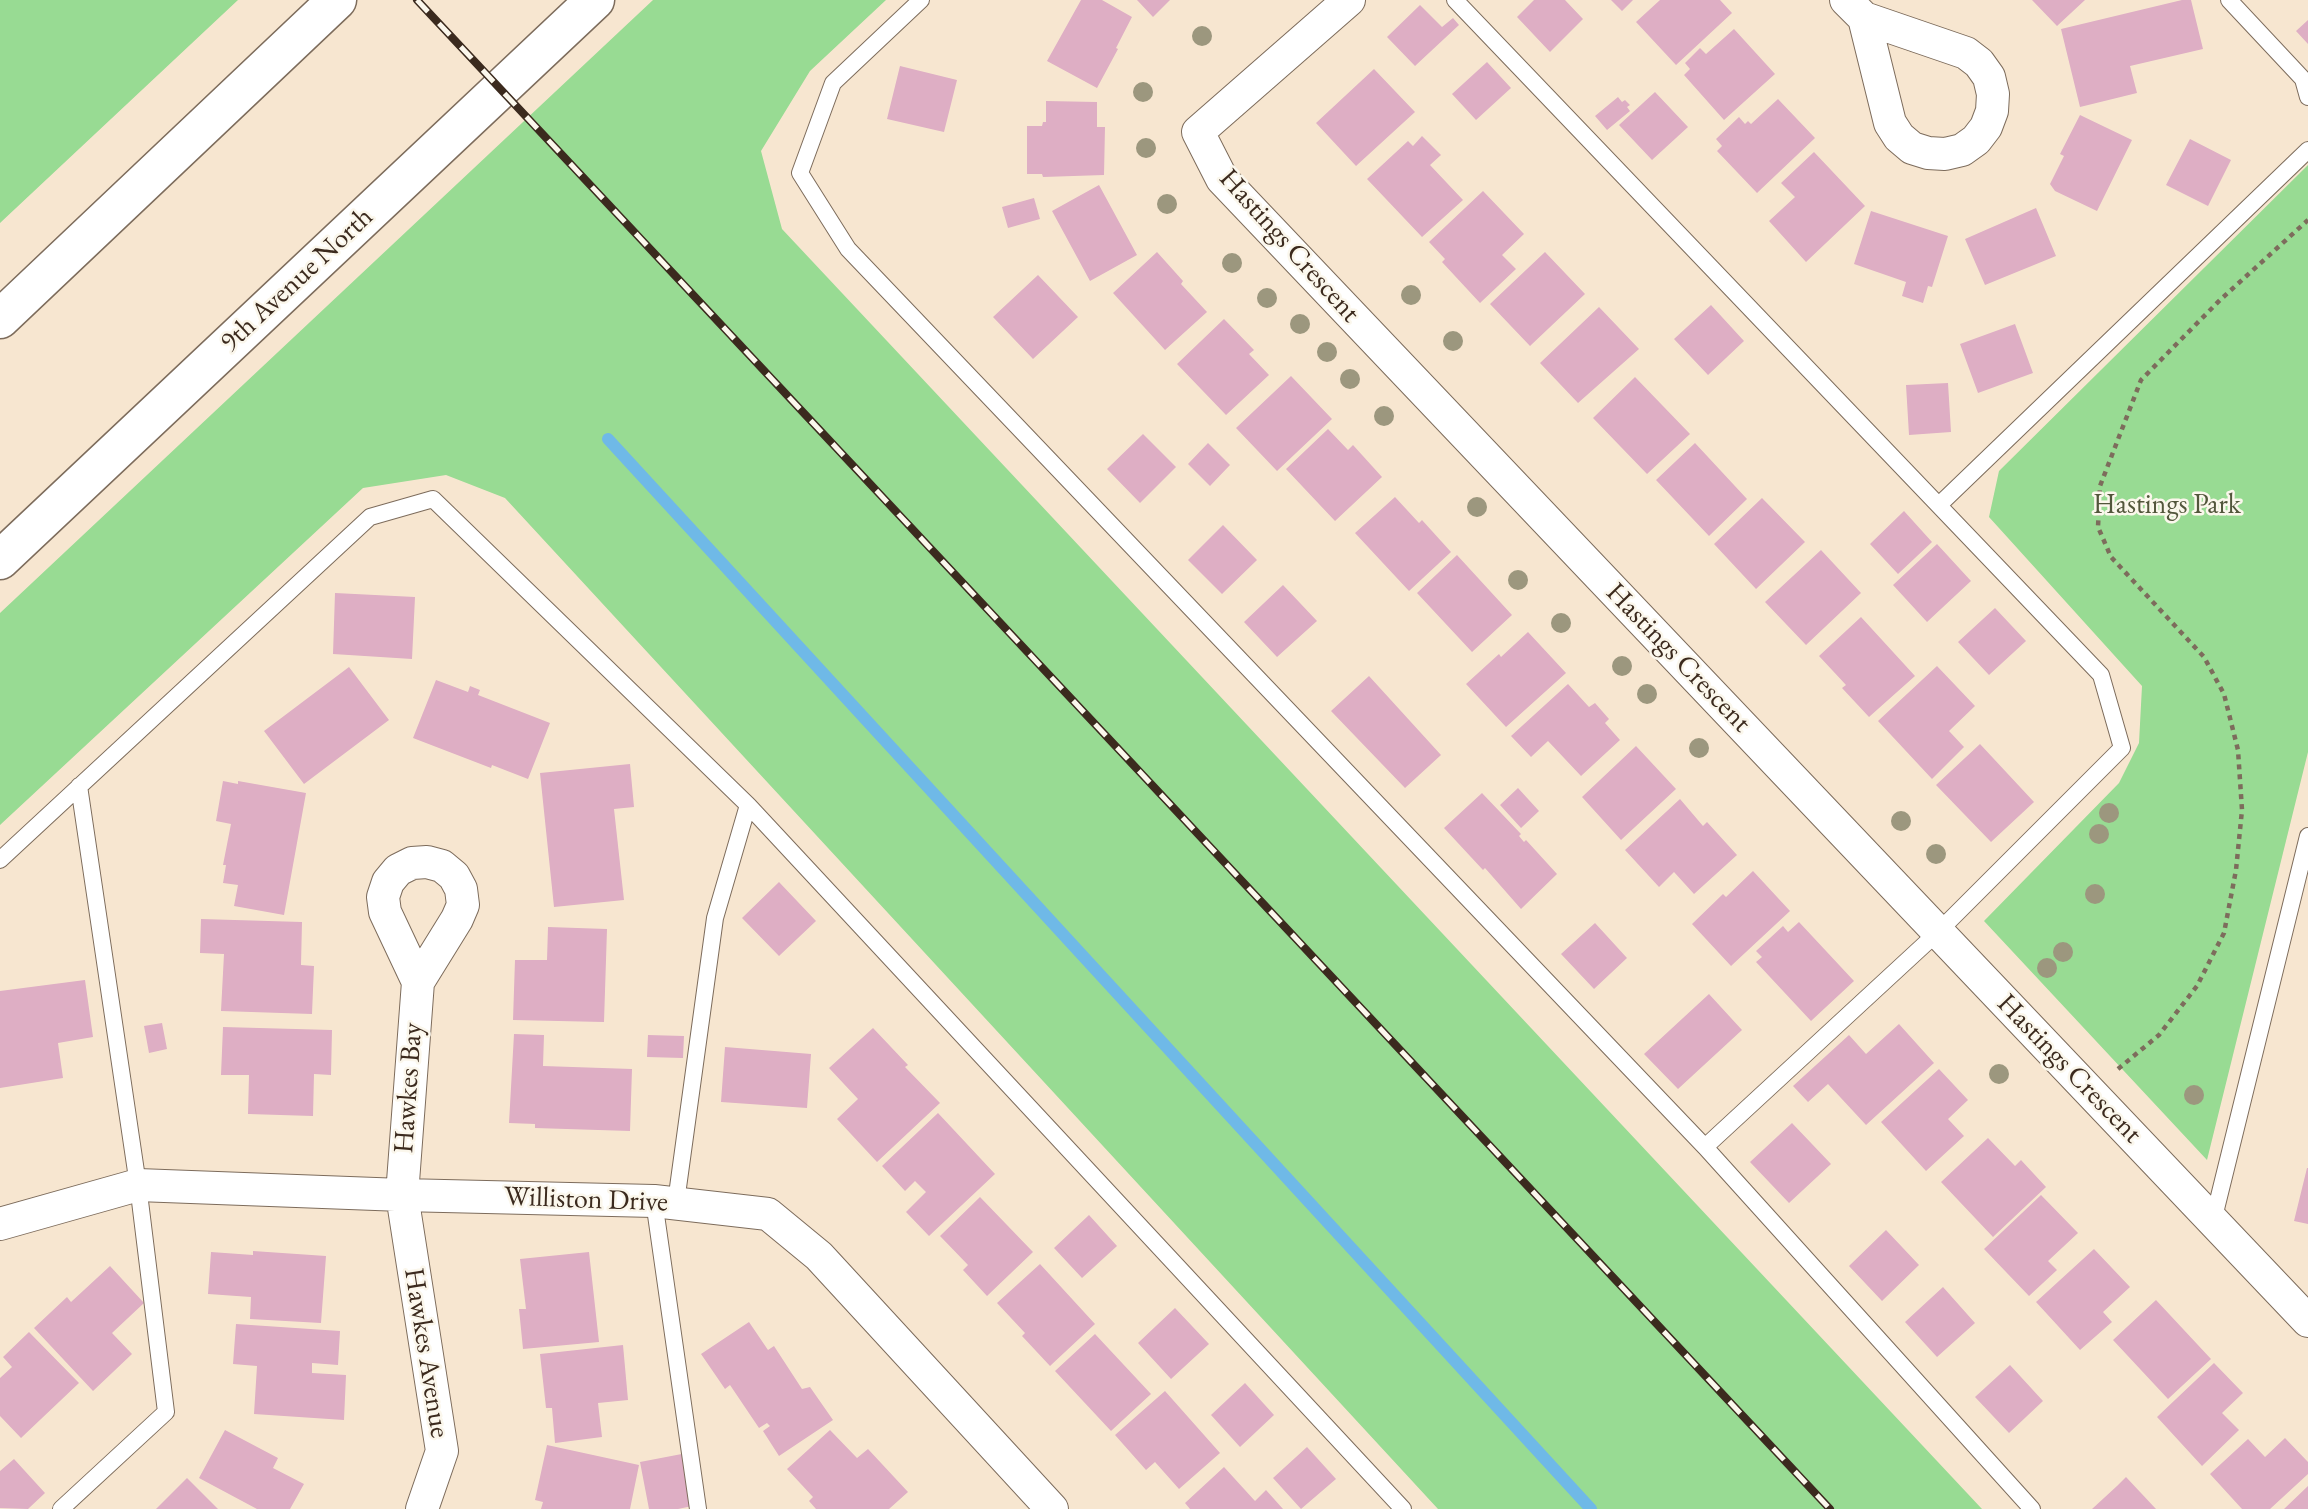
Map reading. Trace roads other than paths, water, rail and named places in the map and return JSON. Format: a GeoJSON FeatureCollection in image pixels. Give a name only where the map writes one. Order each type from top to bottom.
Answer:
{"type":"FeatureCollection","features":[{"type":"Feature","properties":{"kind":"main road"},"geometry":{"type":"LineString","coordinates":[[0,319],[337,0]]}},
{"type":"Feature","properties":{"kind":"main road","name":"9th Avenue North"},"geometry":{"type":"LineString","coordinates":[[0,560],[595,0]]}},
{"type":"Feature","properties":{"kind":"street","name":"Hastings Crescent"},"geometry":{"type":"LineString","coordinates":[[1349,0],[1198,132],[1222,179],[2308,1321]]}},
{"type":"Feature","properties":{"kind":"street"},"geometry":{"type":"LineString","coordinates":[[1855,9],[1966,53],[1979,63],[1989,77],[1993,111],[1976,140],[1962,150],[1945,154],[1912,148],[1899,137],[1890,123],[1855,9]]}},
{"type":"Feature","properties":{"kind":"street","name":"Hawkes Bay"},"geometry":{"type":"LineString","coordinates":[[402,1195],[418,982]]}},
{"type":"Feature","properties":{"kind":"street","name":"Williston Drive"},"geometry":{"type":"LineString","coordinates":[[0,1224],[138,1185],[665,1201],[768,1214],[829,1266],[1052,1509]]}},
{"type":"Feature","properties":{"kind":"street","name":"Hawkes Avenue"},"geometry":{"type":"LineString","coordinates":[[402,1195],[442,1451],[422,1509]]}},
{"type":"Feature","properties":{"kind":"lane"},"geometry":{"type":"LineString","coordinates":[[920,0],[833,83],[800,173],[848,249],[1705,1147],[2032,1509]]}},
{"type":"Feature","properties":{"kind":"lane"},"geometry":{"type":"LineString","coordinates":[[1455,0],[2101,675],[2122,748],[1938,932],[1705,1147]]}},
{"type":"Feature","properties":{"kind":"lane"},"geometry":{"type":"LineString","coordinates":[[2229,0],[2303,79],[2308,97]]}},
{"type":"Feature","properties":{"kind":"lane"},"geometry":{"type":"LineString","coordinates":[[1939,505],[2308,150]]}},
{"type":"Feature","properties":{"kind":"lane"},"geometry":{"type":"LineString","coordinates":[[0,860],[370,517],[433,499],[748,805],[1403,1509]]}},
{"type":"Feature","properties":{"kind":"lane"},"geometry":{"type":"LineString","coordinates":[[61,1509],[166,1412],[138,1185],[79,786]]}},
{"type":"Feature","properties":{"kind":"lane"},"geometry":{"type":"LineString","coordinates":[[698,1509],[665,1201],[715,918],[748,805]]}},
{"type":"Feature","properties":{"kind":"lane"},"geometry":{"type":"LineString","coordinates":[[2213,1221],[2308,836]]}},
{"type":"Feature","properties":{"kind":"waterway"},"geometry":{"type":"LineString","coordinates":[[608,439],[1591,1509]]}},
{"type":"Feature","properties":{"kind":"railway"},"geometry":{"type":"LineString","coordinates":[[417,0],[1830,1509]]}},
{"type":"Feature","properties":{"kind":"park label","name":"Hastings Park"},"geometry":{"type":"Point","coordinates":[2167,505]}}]}
